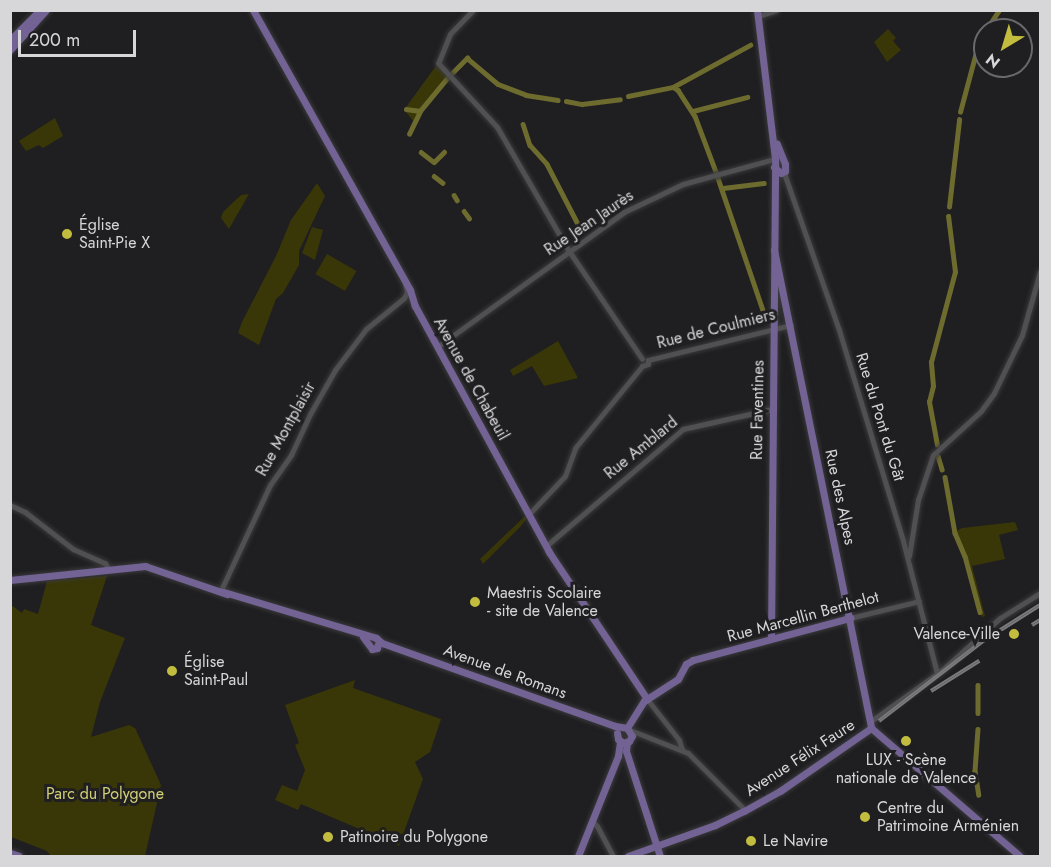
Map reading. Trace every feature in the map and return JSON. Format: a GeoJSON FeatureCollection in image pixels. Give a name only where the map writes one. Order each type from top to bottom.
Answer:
{"type":"FeatureCollection","features":[{"type":"Feature","properties":{"kind":"main road"},"geometry":{"type":"LineString","coordinates":[[10,40],[40,10]]}},
{"type":"Feature","properties":{"kind":"main road"},"geometry":{"type":"LineString","coordinates":[[10,50],[46,10]]}},
{"type":"Feature","properties":{"kind":"main road","name":"Avenue de Chabeuil"},"geometry":{"type":"LineString","coordinates":[[254,10],[404,283],[410,290],[415,306],[546,546],[647,699]]}},
{"type":"Feature","properties":{"kind":"main road","name":"Rue Faventines"},"geometry":{"type":"LineString","coordinates":[[758,13],[777,161],[774,250],[777,272],[773,328],[771,639]]}},
{"type":"Feature","properties":{"kind":"main road"},"geometry":{"type":"LineString","coordinates":[[777,161],[783,173]]}},
{"type":"Feature","properties":{"kind":"main road"},"geometry":{"type":"LineString","coordinates":[[775,183],[786,166],[777,161]]}},
{"type":"Feature","properties":{"kind":"main road","name":"Rue des Alpes"},"geometry":{"type":"LineString","coordinates":[[777,272],[791,325],[871,724]]}},
{"type":"Feature","properties":{"kind":"main road","name":"Avenue de Romans"},"geometry":{"type":"LineString","coordinates":[[10,580],[149,567],[361,636],[575,716],[625,732]]}},
{"type":"Feature","properties":{"kind":"main road","name":"Rue Marcellin Berthelot"},"geometry":{"type":"LineString","coordinates":[[647,699],[678,679],[686,664],[693,660],[850,618]]}},
{"type":"Feature","properties":{"kind":"main road","name":"Avenue de Romans"},"geometry":{"type":"LineString","coordinates":[[375,642],[625,732]]}},
{"type":"Feature","properties":{"kind":"main road"},"geometry":{"type":"LineString","coordinates":[[578,856],[618,756],[625,732],[647,699]]}},
{"type":"Feature","properties":{"kind":"main road"},"geometry":{"type":"LineString","coordinates":[[871,724],[1020,856]]}},
{"type":"Feature","properties":{"kind":"main road","name":"Avenue Félix Faure"},"geometry":{"type":"LineString","coordinates":[[628,856],[636,855],[745,811],[780,791],[871,724]]}},
{"type":"Feature","properties":{"kind":"main road"},"geometry":{"type":"LineString","coordinates":[[625,732],[626,751],[661,856]]}},
{"type":"Feature","properties":{"kind":"main road"},"geometry":{"type":"LineString","coordinates":[[618,756],[626,751]]}},
{"type":"Feature","properties":{"kind":"main road"},"geometry":{"type":"LineString","coordinates":[[661,856],[663,849],[674,840]]}},
{"type":"Feature","properties":{"kind":"main road"},"geometry":{"type":"LineString","coordinates":[[10,853],[19,856]]}},
{"type":"Feature","properties":{"kind":"street"},"geometry":{"type":"LineString","coordinates":[[473,10],[450,34],[438,63],[497,127],[569,251],[645,359],[642,366],[575,448],[565,476],[531,518]]}},
{"type":"Feature","properties":{"kind":"street"},"geometry":{"type":"LineString","coordinates":[[758,13],[776,10]]}},
{"type":"Feature","properties":{"kind":"street","name":"Rue Jean Jaurès"},"geometry":{"type":"LineString","coordinates":[[437,347],[624,212],[674,188],[777,161]]}},
{"type":"Feature","properties":{"kind":"street","name":"Rue du Pont du Gât"},"geometry":{"type":"LineString","coordinates":[[783,173],[839,330],[908,561],[937,673]]}},
{"type":"Feature","properties":{"kind":"street"},"geometry":{"type":"LineString","coordinates":[[908,561],[918,500],[935,453],[981,411],[1001,381],[1025,326],[1041,272]]}},
{"type":"Feature","properties":{"kind":"street"},"geometry":{"type":"LineString","coordinates":[[404,283],[407,292],[402,300],[415,306]]}},
{"type":"Feature","properties":{"kind":"street","name":"Rue Montplaisir"},"geometry":{"type":"LineString","coordinates":[[222,591],[270,485],[291,455],[310,414],[339,363],[366,329],[402,300]]}},
{"type":"Feature","properties":{"kind":"street","name":"Rue de Coulmiers"},"geometry":{"type":"LineString","coordinates":[[645,359],[791,325]]}},
{"type":"Feature","properties":{"kind":"street","name":"Rue Amblard"},"geometry":{"type":"LineString","coordinates":[[546,546],[683,429],[772,409]]}},
{"type":"Feature","properties":{"kind":"street"},"geometry":{"type":"LineString","coordinates":[[10,505],[25,512],[73,549],[105,563],[109,570]]}},
{"type":"Feature","properties":{"kind":"street"},"geometry":{"type":"LineString","coordinates":[[871,724],[937,673],[981,633],[1041,592]]}},
{"type":"Feature","properties":{"kind":"street","name":"Rue Marcellin Berthelot"},"geometry":{"type":"LineString","coordinates":[[850,618],[919,601]]}},
{"type":"Feature","properties":{"kind":"street","name":"Avenue de Chabeuil"},"geometry":{"type":"LineString","coordinates":[[647,699],[676,736],[682,750]]}},
{"type":"Feature","properties":{"kind":"street","name":"Avenue de Romans"},"geometry":{"type":"LineString","coordinates":[[625,732],[682,750]]}},
{"type":"Feature","properties":{"kind":"street"},"geometry":{"type":"LineString","coordinates":[[682,750],[745,811]]}},
{"type":"Feature","properties":{"kind":"street"},"geometry":{"type":"LineString","coordinates":[[592,821],[613,856]]}},
{"type":"Feature","properties":{"kind":"green space"},"geometry":{"type":"Polygon","coordinates":[[[888,29],[896,38],[893,41],[901,50],[887,62],[874,42],[888,29]]]}},
{"type":"Feature","properties":{"kind":"green space"},"geometry":{"type":"Polygon","coordinates":[[[438,63],[448,77],[433,93],[415,123],[404,110],[438,63]]]}},
{"type":"Feature","properties":{"kind":"green space"},"geometry":{"type":"Polygon","coordinates":[[[55,118],[63,136],[43,148],[39,145],[26,151],[19,141],[55,118]]]}},
{"type":"Feature","properties":{"kind":"green space"},"geometry":{"type":"Polygon","coordinates":[[[317,183],[325,196],[299,251],[299,265],[283,293],[276,299],[259,345],[238,333],[291,220],[317,183]]]}},
{"type":"Feature","properties":{"kind":"green space"},"geometry":{"type":"Polygon","coordinates":[[[249,194],[229,229],[221,218],[223,212],[241,195],[249,194]]]}},
{"type":"Feature","properties":{"kind":"green space"},"geometry":{"type":"Polygon","coordinates":[[[312,227],[323,230],[315,260],[302,253],[312,227]]]}},
{"type":"Feature","properties":{"kind":"green space"},"geometry":{"type":"Polygon","coordinates":[[[327,254],[356,271],[345,291],[316,274],[327,254]]]}},
{"type":"Feature","properties":{"kind":"green space"},"geometry":{"type":"Polygon","coordinates":[[[558,341],[578,378],[544,386],[532,366],[513,376],[510,370],[558,341]]]}},
{"type":"Feature","properties":{"kind":"green space"},"geometry":{"type":"Polygon","coordinates":[[[526,515],[528,517],[521,526],[483,564],[480,559],[526,515]]]}},
{"type":"Feature","properties":{"kind":"green space"},"geometry":{"type":"Polygon","coordinates":[[[1015,522],[1018,530],[999,535],[1005,559],[972,566],[985,616],[982,617],[956,531],[962,528],[1015,522]]]}},
{"type":"Feature","properties":{"kind":"green space","name":"Parc du Polygone"},"geometry":{"type":"Polygon","coordinates":[[[107,576],[91,625],[125,638],[100,702],[91,737],[129,725],[135,728],[161,785],[145,856],[51,856],[47,851],[11,837],[11,605],[22,613],[24,609],[38,614],[47,581],[107,576]]]}},
{"type":"Feature","properties":{"kind":"green space"},"geometry":{"type":"Polygon","coordinates":[[[355,680],[353,688],[441,719],[430,752],[415,762],[423,779],[399,846],[301,804],[298,810],[275,800],[282,785],[297,791],[305,770],[295,745],[299,743],[285,705],[355,680]]]}},
{"type":"Feature","properties":{"kind":"waterway"},"geometry":{"type":"LineString","coordinates":[[994,18],[999,10]]}},
{"type":"Feature","properties":{"kind":"waterway"},"geometry":{"type":"LineString","coordinates":[[673,87],[750,45]]}},
{"type":"Feature","properties":{"kind":"waterway"},"geometry":{"type":"LineString","coordinates":[[451,74],[467,58],[498,84],[526,95],[558,100]]}},
{"type":"Feature","properties":{"kind":"waterway"},"geometry":{"type":"LineString","coordinates":[[960,112],[973,64]]}},
{"type":"Feature","properties":{"kind":"waterway"},"geometry":{"type":"LineString","coordinates":[[409,134],[420,111],[448,77]]}},
{"type":"Feature","properties":{"kind":"waterway"},"geometry":{"type":"LineString","coordinates":[[628,96],[673,87],[678,90],[695,116],[716,172]]}},
{"type":"Feature","properties":{"kind":"waterway"},"geometry":{"type":"LineString","coordinates":[[693,111],[747,97]]}},
{"type":"Feature","properties":{"kind":"waterway"},"geometry":{"type":"LineString","coordinates":[[566,101],[582,104],[620,99]]}},
{"type":"Feature","properties":{"kind":"waterway"},"geometry":{"type":"LineString","coordinates":[[406,109],[420,111]]}},
{"type":"Feature","properties":{"kind":"waterway"},"geometry":{"type":"LineString","coordinates":[[949,207],[959,120]]}},
{"type":"Feature","properties":{"kind":"waterway"},"geometry":{"type":"LineString","coordinates":[[523,124],[530,145],[547,164],[579,226]]}},
{"type":"Feature","properties":{"kind":"waterway"},"geometry":{"type":"LineString","coordinates":[[421,152],[434,162],[444,152]]}},
{"type":"Feature","properties":{"kind":"waterway"},"geometry":{"type":"LineString","coordinates":[[434,176],[443,183]]}},
{"type":"Feature","properties":{"kind":"waterway"},"geometry":{"type":"LineString","coordinates":[[718,178],[766,319]]}},
{"type":"Feature","properties":{"kind":"waterway"},"geometry":{"type":"LineString","coordinates":[[723,188],[764,183]]}},
{"type":"Feature","properties":{"kind":"waterway"},"geometry":{"type":"LineString","coordinates":[[454,195],[457,200]]}},
{"type":"Feature","properties":{"kind":"waterway"},"geometry":{"type":"LineString","coordinates":[[464,211],[469,218]]}},
{"type":"Feature","properties":{"kind":"waterway"},"geometry":{"type":"LineString","coordinates":[[937,445],[929,402],[933,386],[931,362],[955,272],[948,216]]}},
{"type":"Feature","properties":{"kind":"waterway"},"geometry":{"type":"LineString","coordinates":[[938,456],[942,469]]}},
{"type":"Feature","properties":{"kind":"waterway"},"geometry":{"type":"LineString","coordinates":[[945,477],[955,533],[965,556],[980,612]]}},
{"type":"Feature","properties":{"kind":"waterway"},"geometry":{"type":"LineString","coordinates":[[978,685],[978,713]]}},
{"type":"Feature","properties":{"kind":"waterway"},"geometry":{"type":"LineString","coordinates":[[978,729],[975,771],[979,795]]}},
{"type":"Feature","properties":{"kind":"railway"},"geometry":{"type":"LineString","coordinates":[[879,721],[983,641],[1040,605]]}},
{"type":"Feature","properties":{"kind":"railway"},"geometry":{"type":"LineString","coordinates":[[1032,625],[1040,620]]}},
{"type":"Feature","properties":{"kind":"railway"},"geometry":{"type":"LineString","coordinates":[[931,691],[979,661]]}},
{"type":"Feature","properties":{"kind":"place","name":"Église Saint-Pie X"},"geometry":{"type":"Point","coordinates":[67,234]}},
{"type":"Feature","properties":{"kind":"place","name":"Maestris Scolaire - site de Valence"},"geometry":{"type":"Point","coordinates":[475,602]}},
{"type":"Feature","properties":{"kind":"place","name":"Valence-Ville"},"geometry":{"type":"Point","coordinates":[1014,634]}},
{"type":"Feature","properties":{"kind":"place","name":"Église Saint-Paul"},"geometry":{"type":"Point","coordinates":[172,671]}},
{"type":"Feature","properties":{"kind":"place","name":"LUX - Scène nationale de Valence"},"geometry":{"type":"Point","coordinates":[906,741]}},
{"type":"Feature","properties":{"kind":"place","name":"Centre du Patrimoine Arménien"},"geometry":{"type":"Point","coordinates":[865,817]}},
{"type":"Feature","properties":{"kind":"place","name":"Patinoire du Polygone"},"geometry":{"type":"Point","coordinates":[328,837]}},
{"type":"Feature","properties":{"kind":"place","name":"Le Navire"},"geometry":{"type":"Point","coordinates":[751,841]}}]}
